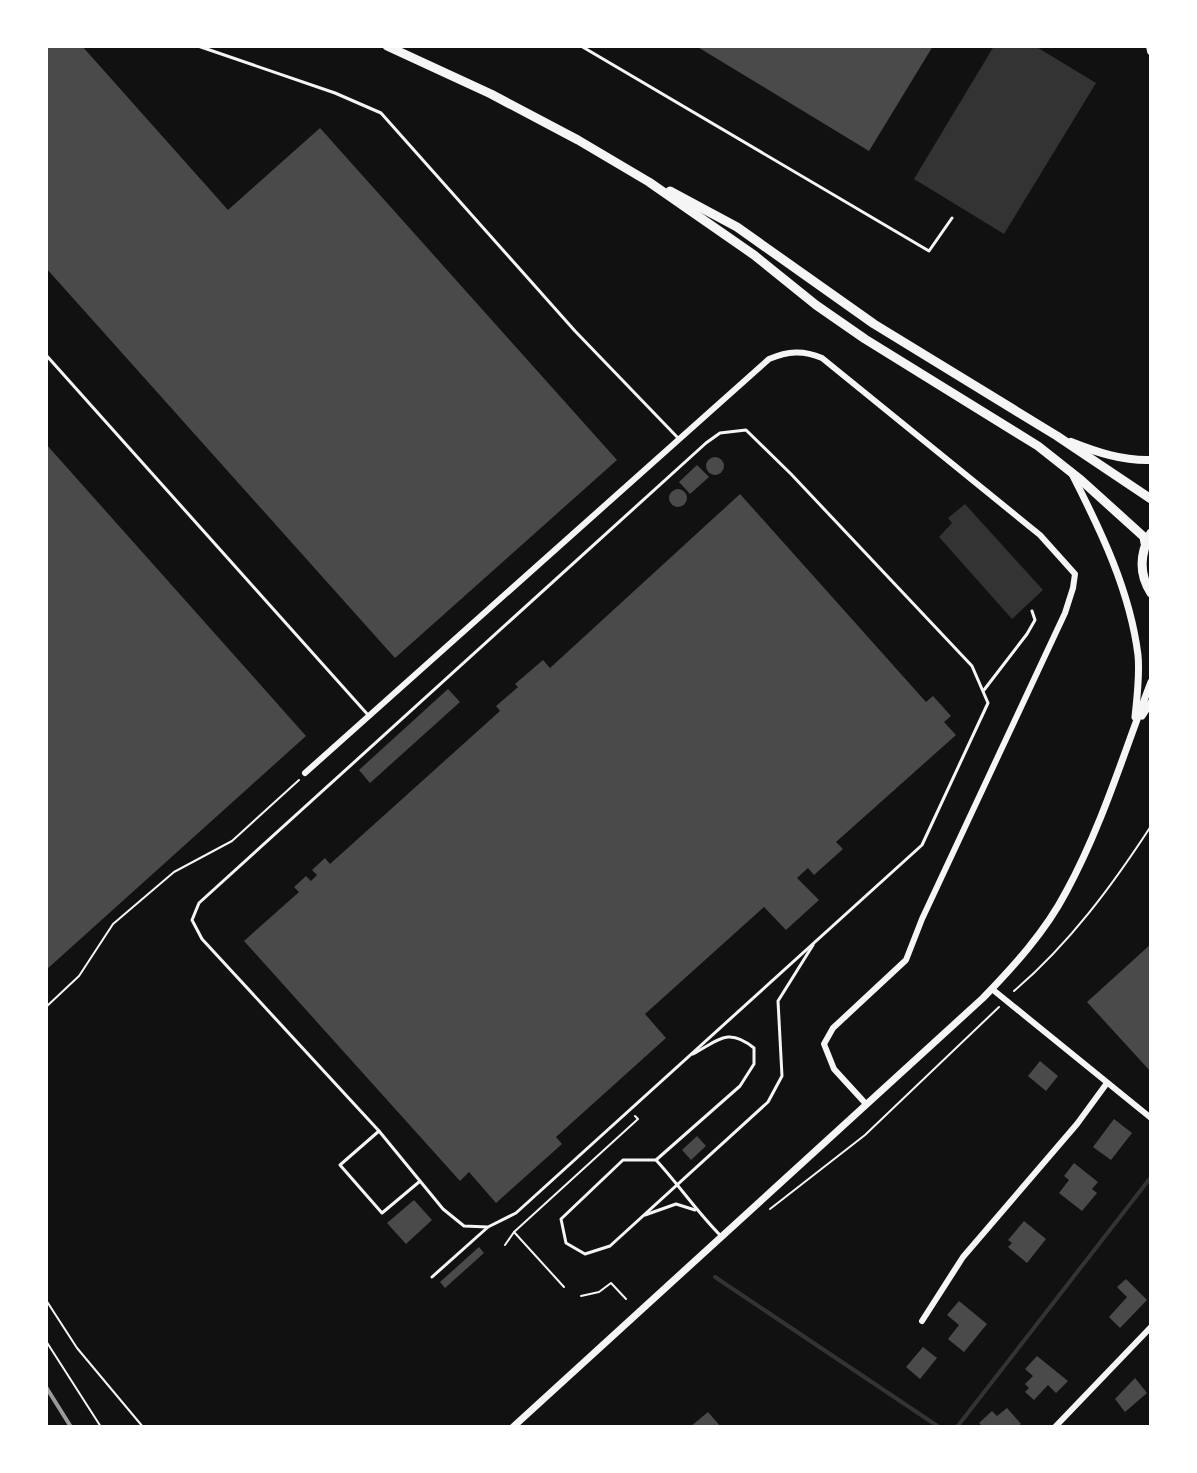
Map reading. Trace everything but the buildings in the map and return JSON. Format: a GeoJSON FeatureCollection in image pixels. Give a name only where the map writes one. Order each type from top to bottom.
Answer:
{"type":"FeatureCollection","features":[{"type":"Feature","properties":{"kind":"highway"},"geometry":{"type":"LineString","coordinates":[[387,46],[491,94],[649,182],[754,255],[816,305],[1038,446],[1144,537],[1145,543]]}},
{"type":"Feature","properties":{"kind":"highway"},"geometry":{"type":"LineString","coordinates":[[649,182],[737,227],[874,324],[1057,436],[1151,499]]}},
{"type":"Feature","properties":{"kind":"highway"},"geometry":{"type":"LineString","coordinates":[[1151,533],[1142,557],[1142,571],[1151,593]]}},
{"type":"Feature","properties":{"kind":"main road"},"geometry":{"type":"LineString","coordinates":[[1057,436],[1105,454],[1151,460]]}},
{"type":"Feature","properties":{"kind":"street"},"geometry":{"type":"LineString","coordinates":[[305,773],[769,359],[793,351],[808,352],[822,358],[1040,535],[1075,574],[1065,613],[906,960],[833,1028],[824,1044],[834,1069],[866,1104]]}},
{"type":"Feature","properties":{"kind":"street"},"geometry":{"type":"LineString","coordinates":[[1071,472],[1110,552],[1130,615],[1139,675],[1134,727]]}},
{"type":"Feature","properties":{"kind":"street"},"geometry":{"type":"LineString","coordinates":[[513,1427],[992,989],[1026,952],[1066,894],[1105,808],[1151,682]]}},
{"type":"Feature","properties":{"kind":"street"},"geometry":{"type":"LineString","coordinates":[[1134,727],[1151,702]]}},
{"type":"Feature","properties":{"kind":"street"},"geometry":{"type":"LineString","coordinates":[[992,989],[1151,1118]]}},
{"type":"Feature","properties":{"kind":"street"},"geometry":{"type":"LineString","coordinates":[[922,1321],[963,1257],[1077,1124],[1107,1083]]}},
{"type":"Feature","properties":{"kind":"street"},"geometry":{"type":"LineString","coordinates":[[1055,1427],[1151,1327]]}},
{"type":"Feature","properties":{"kind":"lane"},"geometry":{"type":"LineString","coordinates":[[198,46],[335,93],[381,113],[575,331],[679,439]]}},
{"type":"Feature","properties":{"kind":"lane"},"geometry":{"type":"LineString","coordinates":[[581,46],[929,251],[952,218]]}},
{"type":"Feature","properties":{"kind":"lane"},"geometry":{"type":"LineString","coordinates":[[46,355],[369,716]]}},
{"type":"Feature","properties":{"kind":"lane"},"geometry":{"type":"LineString","coordinates":[[432,1277],[488,1227],[516,1213],[922,845],[988,703],[972,666],[746,430],[720,433],[471,653],[199,903],[192,920],[202,939],[379,1131],[443,1209],[464,1226],[488,1227]]}},
{"type":"Feature","properties":{"kind":"lane"},"geometry":{"type":"LineString","coordinates":[[983,692],[1027,634],[1035,620],[1032,611]]}},
{"type":"Feature","properties":{"kind":"lane"},"geometry":{"type":"LineString","coordinates":[[686,1058],[729,1035],[740,1037],[754,1048],[754,1064],[740,1086],[656,1160],[623,1160],[561,1219],[566,1243],[585,1254],[610,1246],[768,1102],[782,1076],[778,1001],[818,938]]}},
{"type":"Feature","properties":{"kind":"lane"},"geometry":{"type":"LineString","coordinates":[[379,1131],[340,1165],[382,1213],[420,1181]]}},
{"type":"Feature","properties":{"kind":"lane"},"geometry":{"type":"LineString","coordinates":[[656,1160],[678,1184],[696,1211],[722,1238]]}},
{"type":"Feature","properties":{"kind":"lane"},"geometry":{"type":"LineString","coordinates":[[642,1216],[676,1204],[696,1211]]}},
{"type":"Feature","properties":{"kind":"path"},"geometry":{"type":"LineString","coordinates":[[46,1007],[79,976],[113,924],[174,872],[232,841],[305,773]]}},
{"type":"Feature","properties":{"kind":"path"},"geometry":{"type":"LineString","coordinates":[[1012,995],[1060,948],[1094,907],[1151,826]]}},
{"type":"Feature","properties":{"kind":"path"},"geometry":{"type":"LineString","coordinates":[[767,1211],[865,1135],[1001,1007]]}},
{"type":"Feature","properties":{"kind":"path"},"geometry":{"type":"LineString","coordinates":[[505,1245],[514,1232],[638,1119],[630,1109]]}},
{"type":"Feature","properties":{"kind":"path"},"geometry":{"type":"LineString","coordinates":[[514,1232],[564,1287]]}},
{"type":"Feature","properties":{"kind":"path"},"geometry":{"type":"LineString","coordinates":[[581,1296],[599,1292],[611,1283],[626,1299]]}},
{"type":"Feature","properties":{"kind":"path"},"geometry":{"type":"LineString","coordinates":[[46,1300],[77,1348],[143,1427]]}},
{"type":"Feature","properties":{"kind":"path"},"geometry":{"type":"LineString","coordinates":[[46,1341],[101,1427]]}},
{"type":"Feature","properties":{"kind":"shaded area"},"geometry":{"type":"Polygon","coordinates":[[[994,46],[1035,46],[1096,83],[1004,234],[914,179],[994,46]]]}},
{"type":"Feature","properties":{"kind":"shaded area"},"geometry":{"type":"Polygon","coordinates":[[[965,504],[1043,590],[1012,619],[939,537],[952,523],[948,518],[965,504]]]}},
{"type":"Feature","properties":{"kind":"waterway"},"geometry":{"type":"LineString","coordinates":[[957,1427],[1151,1177]]}},
{"type":"Feature","properties":{"kind":"waterway"},"geometry":{"type":"LineString","coordinates":[[715,1277],[939,1427]]}},
{"type":"Feature","properties":{"kind":"railway"},"geometry":{"type":"LineString","coordinates":[[46,1387],[71,1427]]}}]}
